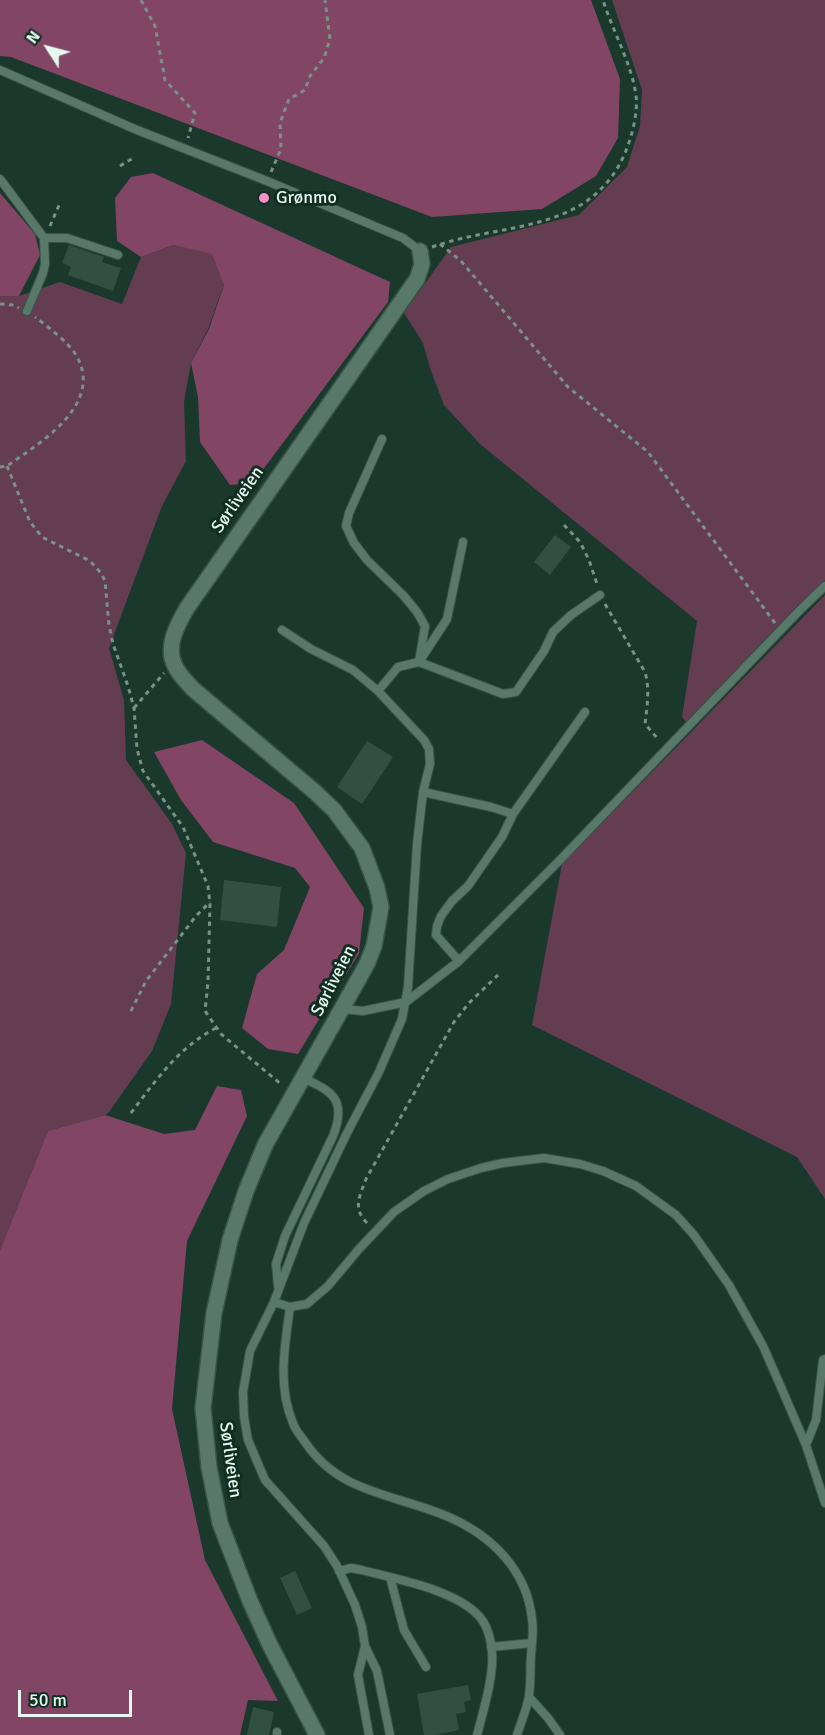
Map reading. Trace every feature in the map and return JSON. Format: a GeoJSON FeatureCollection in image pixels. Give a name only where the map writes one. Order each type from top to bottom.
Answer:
{"type":"FeatureCollection","features":[{"type":"Feature","properties":{"kind":"street","name":"Sørliveien"},"geometry":{"type":"LineString","coordinates":[[317,1735],[270,1645],[250,1601],[220,1523],[209,1467],[203,1408],[214,1313],[230,1240],[246,1191],[265,1145],[367,964],[374,946],[381,907],[377,888],[362,848],[334,810],[193,689],[173,663],[172,643],[179,622],[187,608],[417,279],[422,264],[420,251]]}},
{"type":"Feature","properties":{"kind":"lane"},"geometry":{"type":"LineString","coordinates":[[0,70],[137,130],[403,238],[420,251]]}},
{"type":"Feature","properties":{"kind":"lane"},"geometry":{"type":"LineString","coordinates":[[0,179],[44,238],[43,273],[27,311]]}},
{"type":"Feature","properties":{"kind":"lane"},"geometry":{"type":"LineString","coordinates":[[44,238],[67,238],[118,255]]}},
{"type":"Feature","properties":{"kind":"lane"},"geometry":{"type":"LineString","coordinates":[[382,439],[349,513],[346,526],[350,537],[367,560],[403,595],[425,626],[418,662]]}},
{"type":"Feature","properties":{"kind":"lane"},"geometry":{"type":"LineString","coordinates":[[418,662],[447,619],[463,542]]}},
{"type":"Feature","properties":{"kind":"lane"},"geometry":{"type":"LineString","coordinates":[[343,1009],[363,1011],[406,1002],[459,961],[825,586]]}},
{"type":"Feature","properties":{"kind":"lane"},"geometry":{"type":"LineString","coordinates":[[378,692],[398,667],[418,662],[503,694],[516,692],[544,651],[553,632],[571,615],[600,595]]}},
{"type":"Feature","properties":{"kind":"lane"},"geometry":{"type":"LineString","coordinates":[[282,630],[311,649],[353,670],[378,692],[424,740],[429,749],[430,764],[423,792],[417,844],[413,923],[406,1002],[402,1019],[379,1072],[304,1224],[274,1302],[250,1351],[243,1392],[244,1416],[249,1440],[265,1480],[324,1546],[355,1605],[365,1646],[377,1671],[390,1735]]}},
{"type":"Feature","properties":{"kind":"lane"},"geometry":{"type":"LineString","coordinates":[[459,961],[436,935],[441,916],[452,901],[468,886],[502,837],[513,814],[585,712]]}},
{"type":"Feature","properties":{"kind":"lane"},"geometry":{"type":"LineString","coordinates":[[423,792],[513,814]]}},
{"type":"Feature","properties":{"kind":"lane"},"geometry":{"type":"LineString","coordinates":[[279,1290],[276,1264],[285,1236],[333,1136],[339,1116],[337,1103],[328,1090],[302,1078]]}},
{"type":"Feature","properties":{"kind":"lane"},"geometry":{"type":"LineString","coordinates":[[274,1302],[290,1307],[307,1304],[320,1294],[394,1212],[424,1191],[448,1179],[502,1163],[544,1158],[580,1164],[603,1171],[636,1186],[676,1215],[694,1235],[729,1285],[763,1346],[806,1445],[825,1503]]}},
{"type":"Feature","properties":{"kind":"lane"},"geometry":{"type":"LineString","coordinates":[[290,1307],[283,1360],[285,1399],[293,1425],[309,1448],[330,1471],[347,1481],[450,1518],[474,1531],[493,1544],[508,1559],[519,1575],[528,1596],[532,1619],[532,1643],[529,1697],[517,1735]]}},
{"type":"Feature","properties":{"kind":"lane"},"geometry":{"type":"LineString","coordinates":[[806,1445],[816,1420],[825,1359]]}},
{"type":"Feature","properties":{"kind":"lane"},"geometry":{"type":"LineString","coordinates":[[339,1571],[351,1568],[428,1587],[454,1598],[478,1615],[488,1634],[492,1655],[488,1692],[477,1735]]}},
{"type":"Feature","properties":{"kind":"lane"},"geometry":{"type":"LineString","coordinates":[[390,1577],[404,1630],[426,1667]]}},
{"type":"Feature","properties":{"kind":"lane"},"geometry":{"type":"LineString","coordinates":[[491,1647],[532,1643]]}},
{"type":"Feature","properties":{"kind":"lane"},"geometry":{"type":"LineString","coordinates":[[365,1646],[358,1675],[369,1735]]}},
{"type":"Feature","properties":{"kind":"lane"},"geometry":{"type":"LineString","coordinates":[[529,1697],[560,1735]]}},
{"type":"Feature","properties":{"kind":"path"},"geometry":{"type":"LineString","coordinates":[[141,0],[155,26],[165,80],[195,113],[184,148]]}},
{"type":"Feature","properties":{"kind":"path"},"geometry":{"type":"LineString","coordinates":[[267,181],[281,149],[280,123],[289,99],[305,90],[310,76],[324,58],[330,39],[325,0]]}},
{"type":"Feature","properties":{"kind":"path"},"geometry":{"type":"LineString","coordinates":[[420,251],[440,244],[533,224],[572,211],[603,187],[620,165],[634,127],[636,98],[630,69],[603,0]]}},
{"type":"Feature","properties":{"kind":"path"},"geometry":{"type":"LineString","coordinates":[[120,166],[133,158]]}},
{"type":"Feature","properties":{"kind":"path"},"geometry":{"type":"LineString","coordinates":[[56,213],[60,203]]}},
{"type":"Feature","properties":{"kind":"path"},"geometry":{"type":"LineString","coordinates":[[440,244],[461,261],[568,387],[648,452],[780,630]]}},
{"type":"Feature","properties":{"kind":"path"},"geometry":{"type":"LineString","coordinates":[[0,304],[13,305],[27,311],[72,350],[79,362],[83,381],[78,399],[67,419],[44,440],[7,466],[0,467]]}},
{"type":"Feature","properties":{"kind":"path"},"geometry":{"type":"LineString","coordinates":[[7,466],[30,522],[42,537],[90,561],[105,581],[109,625],[134,708],[137,749],[143,771],[183,827],[208,886],[210,902],[205,1011],[221,1034],[293,1094]]}},
{"type":"Feature","properties":{"kind":"path"},"geometry":{"type":"LineString","coordinates":[[564,525],[580,542],[590,560],[600,595],[645,672],[648,693],[645,724],[658,739]]}},
{"type":"Feature","properties":{"kind":"path"},"geometry":{"type":"LineString","coordinates":[[134,708],[173,663]]}},
{"type":"Feature","properties":{"kind":"path"},"geometry":{"type":"LineString","coordinates":[[131,1011],[146,981],[196,916],[210,902]]}},
{"type":"Feature","properties":{"kind":"path"},"geometry":{"type":"LineString","coordinates":[[375,1231],[361,1217],[358,1208],[366,1179],[454,1022],[468,1003],[498,975]]}},
{"type":"Feature","properties":{"kind":"path"},"geometry":{"type":"LineString","coordinates":[[131,1113],[167,1066],[192,1043],[216,1028]]}},
{"type":"Feature","properties":{"kind":"shaded area"},"geometry":{"type":"Polygon","coordinates":[[[0,0],[591,0],[620,79],[618,138],[596,176],[542,209],[432,217],[11,57],[0,56],[0,0]]]}},
{"type":"Feature","properties":{"kind":"shaded area"},"geometry":{"type":"Polygon","coordinates":[[[612,0],[825,0],[825,580],[795,608],[686,722],[682,717],[697,621],[480,444],[444,405],[423,343],[404,313],[451,247],[579,215],[627,167],[640,126],[642,90],[612,0]]]}},
{"type":"Feature","properties":{"kind":"shaded area"},"geometry":{"type":"Polygon","coordinates":[[[153,173],[390,282],[388,302],[253,483],[230,485],[200,442],[198,397],[191,363],[209,329],[224,285],[212,254],[173,245],[141,257],[117,241],[115,198],[131,177],[153,173]]]}},
{"type":"Feature","properties":{"kind":"shaded area"},"geometry":{"type":"Polygon","coordinates":[[[0,193],[35,234],[40,255],[19,296],[0,296],[0,193]]]}},
{"type":"Feature","properties":{"kind":"shaded area"},"geometry":{"type":"Polygon","coordinates":[[[173,245],[212,253],[224,284],[208,329],[191,363],[184,402],[186,461],[162,506],[109,648],[124,700],[126,760],[172,824],[186,853],[171,1004],[152,1051],[109,1112],[48,1131],[0,1250],[0,296],[19,296],[60,282],[122,304],[141,257],[173,245]]]}},
{"type":"Feature","properties":{"kind":"shaded area"},"geometry":{"type":"Polygon","coordinates":[[[825,595],[825,1199],[797,1157],[532,1025],[562,864],[825,595]]]}},
{"type":"Feature","properties":{"kind":"shaded area"},"geometry":{"type":"Polygon","coordinates":[[[202,740],[294,803],[364,908],[359,953],[298,1054],[268,1049],[242,1028],[257,974],[284,950],[310,887],[295,868],[213,842],[181,800],[154,752],[202,740]]]}},
{"type":"Feature","properties":{"kind":"shaded area"},"geometry":{"type":"Polygon","coordinates":[[[217,1086],[241,1090],[247,1116],[187,1241],[172,1409],[205,1560],[278,1701],[248,1700],[240,1735],[0,1735],[0,1250],[48,1131],[105,1115],[164,1134],[195,1130],[217,1086]]]}},
{"type":"Feature","properties":{"kind":"building"},"geometry":{"type":"Polygon","coordinates":[[[69,245],[104,257],[102,262],[121,268],[113,291],[68,275],[71,267],[62,263],[69,245]]]}},
{"type":"Feature","properties":{"kind":"building"},"geometry":{"type":"Polygon","coordinates":[[[555,535],[571,547],[550,575],[534,562],[555,535]]]}},
{"type":"Feature","properties":{"kind":"building"},"geometry":{"type":"Polygon","coordinates":[[[367,741],[393,757],[362,804],[337,787],[367,741]]]}},
{"type":"Feature","properties":{"kind":"building"},"geometry":{"type":"Polygon","coordinates":[[[224,880],[281,887],[277,927],[220,920],[224,880]]]}},
{"type":"Feature","properties":{"kind":"building"},"geometry":{"type":"Polygon","coordinates":[[[295,1571],[312,1608],[297,1615],[280,1578],[295,1571]]]}},
{"type":"Feature","properties":{"kind":"building"},"geometry":{"type":"Polygon","coordinates":[[[468,1685],[471,1700],[464,1702],[466,1712],[456,1714],[459,1730],[424,1735],[417,1694],[468,1685]]]}},
{"type":"Feature","properties":{"kind":"building"},"geometry":{"type":"Polygon","coordinates":[[[253,1707],[274,1712],[269,1735],[247,1735],[253,1707]]]}},
{"type":"Feature","properties":{"kind":"place","name":"Grønmo"},"geometry":{"type":"Point","coordinates":[264,198]}}]}
